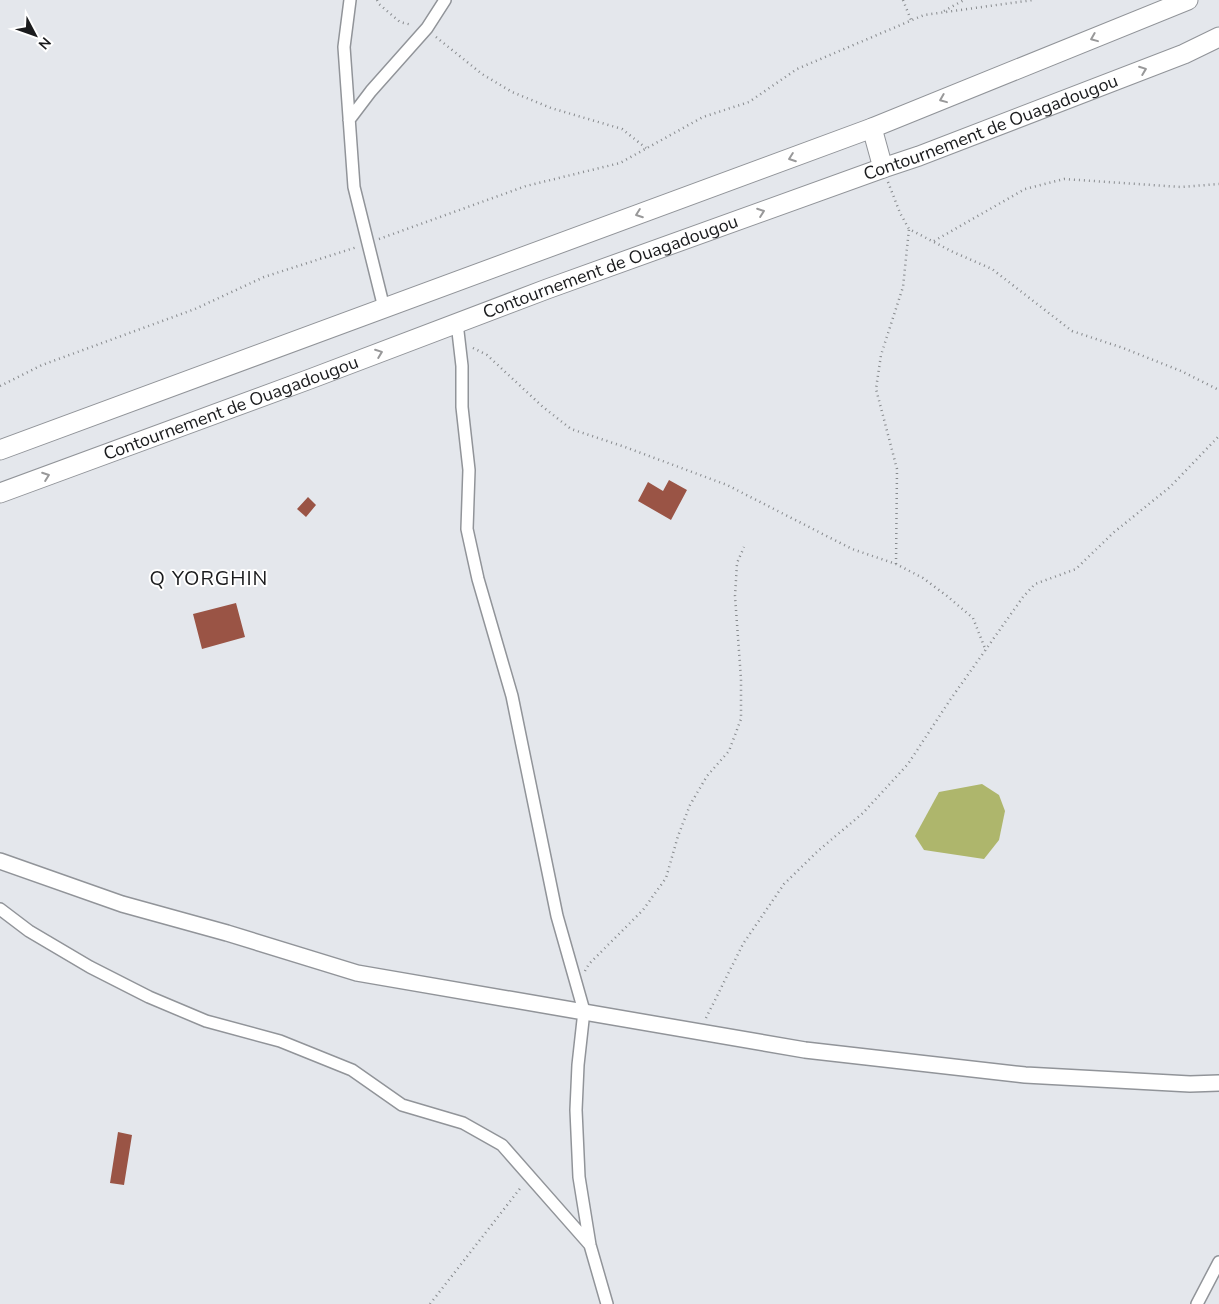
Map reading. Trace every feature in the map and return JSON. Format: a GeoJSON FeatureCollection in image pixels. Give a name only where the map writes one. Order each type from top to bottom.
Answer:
{"type":"FeatureCollection","features":[{"type":"Feature","properties":{"kind":"highway"},"geometry":{"type":"LineString","coordinates":[[0,450],[872,128],[1188,0]]}},
{"type":"Feature","properties":{"kind":"highway","name":"Contournement de Ouagadougou"},"geometry":{"type":"LineString","coordinates":[[0,493],[458,332],[1184,54],[1219,37]]}},
{"type":"Feature","properties":{"kind":"highway"},"geometry":{"type":"LineString","coordinates":[[872,128],[883,168]]}},
{"type":"Feature","properties":{"kind":"main road"},"geometry":{"type":"LineString","coordinates":[[0,861],[122,904],[227,933],[357,973],[584,1010],[805,1050],[1025,1075],[1190,1084],[1219,1083]]}},
{"type":"Feature","properties":{"kind":"street"},"geometry":{"type":"LineString","coordinates":[[350,0],[344,47],[354,187],[384,308]]}},
{"type":"Feature","properties":{"kind":"street"},"geometry":{"type":"LineString","coordinates":[[349,120],[371,91],[427,28],[445,0]]}},
{"type":"Feature","properties":{"kind":"street"},"geometry":{"type":"LineString","coordinates":[[458,332],[462,366],[462,407],[470,470],[467,529],[478,579],[512,696],[557,916],[584,1010],[578,1065],[576,1110],[579,1177],[590,1245],[607,1304]]}},
{"type":"Feature","properties":{"kind":"street"},"geometry":{"type":"LineString","coordinates":[[0,909],[29,931],[90,967],[148,997],[206,1022],[280,1042],[352,1070],[402,1104],[463,1124],[502,1145],[590,1245]]}},
{"type":"Feature","properties":{"kind":"street"},"geometry":{"type":"LineString","coordinates":[[1197,1304],[1219,1262]]}},
{"type":"Feature","properties":{"kind":"path"},"geometry":{"type":"LineString","coordinates":[[377,0],[379,4],[400,22],[427,28],[448,48],[482,74],[512,92],[551,108],[622,129],[646,148]]}},
{"type":"Feature","properties":{"kind":"path"},"geometry":{"type":"LineString","coordinates":[[903,0],[911,20]]}},
{"type":"Feature","properties":{"kind":"path"},"geometry":{"type":"LineString","coordinates":[[943,12],[964,0]]}},
{"type":"Feature","properties":{"kind":"path"},"geometry":{"type":"LineString","coordinates":[[0,386],[42,365],[195,309],[264,276],[367,243],[526,186],[620,163],[703,118],[749,102],[797,69],[924,15],[1033,0]]}},
{"type":"Feature","properties":{"kind":"path"},"geometry":{"type":"LineString","coordinates":[[883,168],[900,213],[909,229],[992,269],[1072,332],[1123,348],[1181,371],[1219,390]]}},
{"type":"Feature","properties":{"kind":"path"},"geometry":{"type":"LineString","coordinates":[[934,242],[1025,189],[1064,179],[1181,187],[1219,184]]}},
{"type":"Feature","properties":{"kind":"path"},"geometry":{"type":"LineString","coordinates":[[896,564],[897,469],[876,389],[881,355],[903,287],[909,229]]}},
{"type":"Feature","properties":{"kind":"path"},"geometry":{"type":"LineString","coordinates":[[458,332],[488,355],[543,407],[571,430],[625,447],[726,485],[852,549],[896,564],[923,578],[973,618],[986,651]]}},
{"type":"Feature","properties":{"kind":"path"},"geometry":{"type":"LineString","coordinates":[[699,1031],[743,944],[784,884],[819,850],[863,813],[908,764],[950,700],[1023,598],[1036,584],[1076,570],[1113,533],[1170,487],[1219,436]]}},
{"type":"Feature","properties":{"kind":"path"},"geometry":{"type":"LineString","coordinates":[[576,985],[590,964],[643,910],[666,878],[678,836],[690,805],[707,776],[729,750],[741,719],[742,679],[735,596],[737,563],[744,547]]}},
{"type":"Feature","properties":{"kind":"path"},"geometry":{"type":"LineString","coordinates":[[430,1304],[530,1175]]}},
{"type":"Feature","properties":{"kind":"green space"},"geometry":{"type":"Polygon","coordinates":[[[982,784],[999,795],[1005,811],[999,840],[984,859],[924,850],[915,836],[939,792],[982,784]]]}},
{"type":"Feature","properties":{"kind":"building"},"geometry":{"type":"Polygon","coordinates":[[[669,480],[687,490],[671,520],[638,501],[648,482],[663,491],[669,480]]]}},
{"type":"Feature","properties":{"kind":"building"},"geometry":{"type":"Polygon","coordinates":[[[308,497],[316,505],[306,517],[297,509],[308,497]]]}},
{"type":"Feature","properties":{"kind":"building"},"geometry":{"type":"Polygon","coordinates":[[[236,603],[245,637],[202,649],[193,614],[236,603]]]}},
{"type":"Feature","properties":{"kind":"building"},"geometry":{"type":"Polygon","coordinates":[[[118,1132],[132,1135],[124,1185],[110,1183],[118,1132]]]}},
{"type":"Feature","properties":{"kind":"district","name":"Q YORGHIN"},"geometry":{"type":"Point","coordinates":[209,578]}}]}
